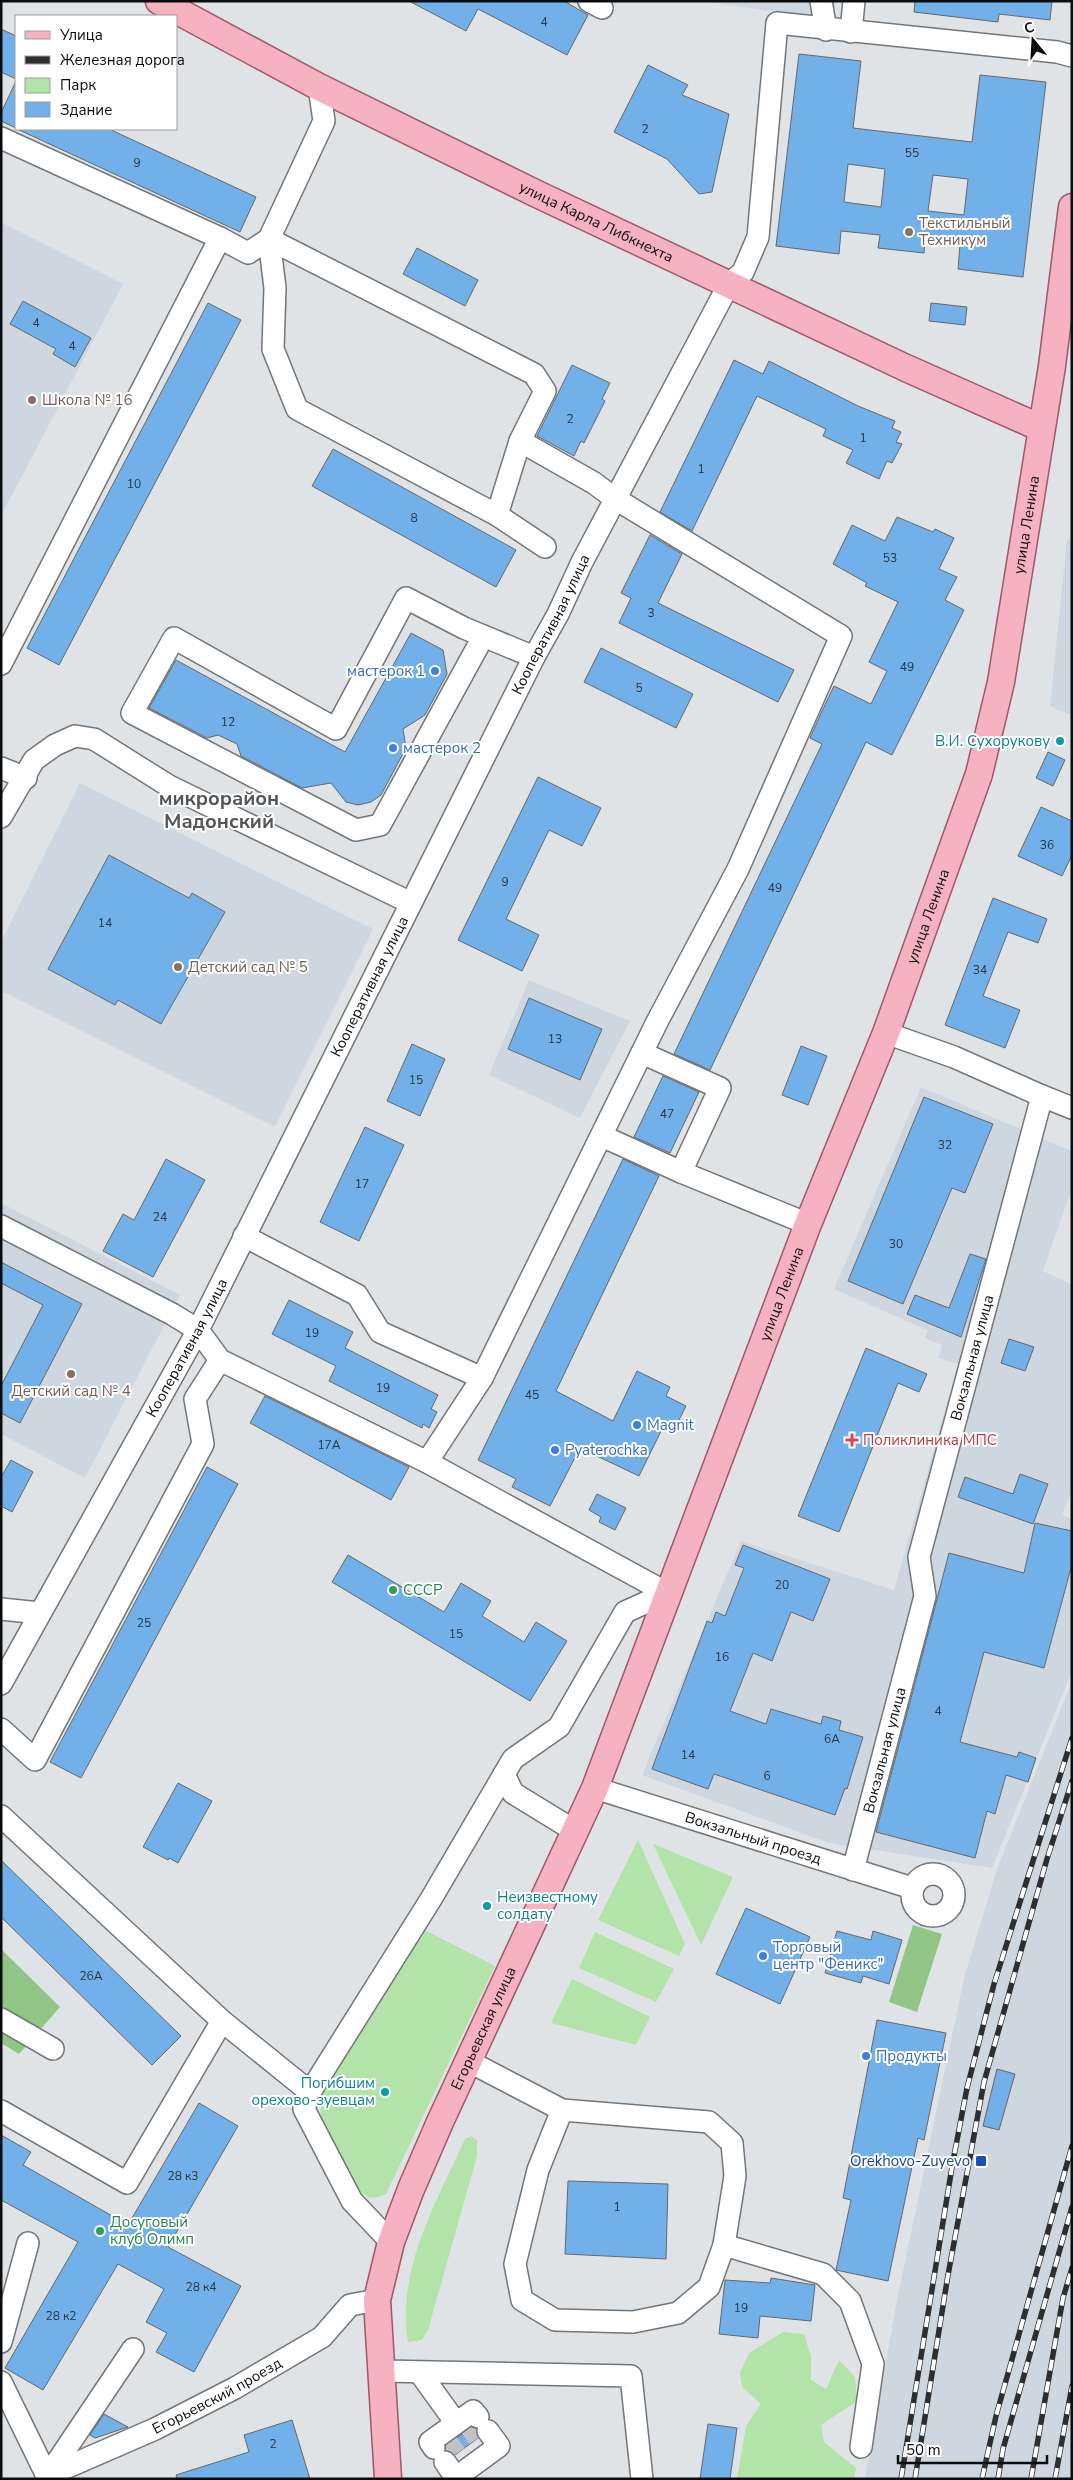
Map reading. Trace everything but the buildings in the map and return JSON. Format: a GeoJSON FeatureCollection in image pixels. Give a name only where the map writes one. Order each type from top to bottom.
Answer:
{"type":"FeatureCollection","features":[{"type":"Feature","properties":{"kind":"main road","name":"улица Карла Либкнехта"},"geometry":{"type":"LineString","coordinates":[[159,1],[319,87],[906,368],[1041,428]]}},
{"type":"Feature","properties":{"kind":"main road","name":"улица Ленина"},"geometry":{"type":"LineString","coordinates":[[667,1593],[808,1224],[886,1033],[978,774],[1001,682],[1052,366],[1072,207]]}},
{"type":"Feature","properties":{"kind":"main road","name":"Егорьевская улица"},"geometry":{"type":"LineString","coordinates":[[388,2479],[378,2300],[391,2242],[411,2188],[468,2060],[595,1788],[667,1593]]}},
{"type":"Feature","properties":{"kind":"street"},"geometry":{"type":"LineString","coordinates":[[821,1],[826,30],[1057,52],[1072,56]]}},
{"type":"Feature","properties":{"kind":"street"},"geometry":{"type":"LineString","coordinates":[[851,32],[854,1]]}},
{"type":"Feature","properties":{"kind":"street","name":"Кооперативная улица"},"geometry":{"type":"LineString","coordinates":[[1,1684],[198,1330],[534,656],[558,614],[614,498],[729,284],[743,272],[758,237],[777,23],[826,30]]}},
{"type":"Feature","properties":{"kind":"street"},"geometry":{"type":"LineString","coordinates":[[1,138],[220,238],[248,253],[269,239],[324,122],[319,87]]}},
{"type":"Feature","properties":{"kind":"street"},"geometry":{"type":"LineString","coordinates":[[1,664],[220,238]]}},
{"type":"Feature","properties":{"kind":"street"},"geometry":{"type":"LineString","coordinates":[[269,239],[534,374],[545,391],[520,441],[497,515]]}},
{"type":"Feature","properties":{"kind":"street"},"geometry":{"type":"LineString","coordinates":[[269,239],[275,288],[273,349],[297,409],[497,515],[545,548]]}},
{"type":"Feature","properties":{"kind":"street"},"geometry":{"type":"LineString","coordinates":[[427,1462],[482,1378],[642,1053],[738,869],[841,636],[614,498],[594,483],[520,441]]}},
{"type":"Feature","properties":{"kind":"street"},"geometry":{"type":"LineString","coordinates":[[483,637],[380,825],[356,830],[132,713],[174,638],[336,729],[406,598],[483,637],[534,656]]}},
{"type":"Feature","properties":{"kind":"street"},"geometry":{"type":"LineString","coordinates":[[1,817],[26,778],[34,760],[55,745],[75,736],[94,739],[170,786],[411,903]]}},
{"type":"Feature","properties":{"kind":"street"},"geometry":{"type":"LineString","coordinates":[[1,768],[26,778]]}},
{"type":"Feature","properties":{"kind":"street"},"geometry":{"type":"LineString","coordinates":[[886,1033],[954,1057],[1072,1108]]}},
{"type":"Feature","properties":{"kind":"street"},"geometry":{"type":"LineString","coordinates":[[642,1053],[720,1088],[681,1172]]}},
{"type":"Feature","properties":{"kind":"street","name":"Вокзальная улица"},"geometry":{"type":"LineString","coordinates":[[853,1870],[925,1596],[919,1557],[1042,1096]]}},
{"type":"Feature","properties":{"kind":"street"},"geometry":{"type":"LineString","coordinates":[[602,1136],[681,1172],[808,1224]]}},
{"type":"Feature","properties":{"kind":"street"},"geometry":{"type":"LineString","coordinates":[[1,1226],[172,1314],[198,1330],[220,1360],[427,1462],[667,1593]]}},
{"type":"Feature","properties":{"kind":"street"},"geometry":{"type":"LineString","coordinates":[[244,1236],[357,1295],[380,1332],[482,1378]]}},
{"type":"Feature","properties":{"kind":"street"},"geometry":{"type":"LineString","coordinates":[[1,1729],[34,1760],[204,1444],[195,1399],[220,1360]]}},
{"type":"Feature","properties":{"kind":"street"},"geometry":{"type":"LineString","coordinates":[[168,1385],[195,1399]]}},
{"type":"Feature","properties":{"kind":"street"},"geometry":{"type":"LineString","coordinates":[[391,2242],[352,2201],[304,2109],[310,2092],[431,1898],[513,1759],[559,1727],[625,1612],[667,1593]]}},
{"type":"Feature","properties":{"kind":"street"},"geometry":{"type":"LineString","coordinates":[[1,1609],[40,1613]]}},
{"type":"Feature","properties":{"kind":"street"},"geometry":{"type":"LineString","coordinates":[[504,1774],[513,1794],[574,1831]]}},
{"type":"Feature","properties":{"kind":"street","name":"Вокзальный проезд"},"geometry":{"type":"LineString","coordinates":[[595,1788],[912,1888]]}},
{"type":"Feature","properties":{"kind":"street"},"geometry":{"type":"LineString","coordinates":[[1,1816],[222,2021],[310,2092]]}},
{"type":"Feature","properties":{"kind":"street"},"geometry":{"type":"LineString","coordinates":[[1,2019],[53,2049]]}},
{"type":"Feature","properties":{"kind":"street"},"geometry":{"type":"LineString","coordinates":[[1,2111],[127,2183],[222,2021]]}},
{"type":"Feature","properties":{"kind":"street"},"geometry":{"type":"LineString","coordinates":[[468,2060],[562,2110],[709,2122],[732,2143],[735,2176],[724,2245],[709,2287],[678,2313],[633,2322],[555,2320],[522,2300],[515,2264],[538,2170],[562,2110]]}},
{"type":"Feature","properties":{"kind":"street"},"geometry":{"type":"LineString","coordinates":[[1,2342],[28,2244]]}},
{"type":"Feature","properties":{"kind":"street"},"geometry":{"type":"LineString","coordinates":[[724,2245],[823,2274],[850,2301],[873,2364],[861,2447]]}},
{"type":"Feature","properties":{"kind":"street","name":"Егорьевский проезд"},"geometry":{"type":"LineString","coordinates":[[46,2477],[155,2429],[235,2388],[322,2337],[350,2305],[378,2300]]}},
{"type":"Feature","properties":{"kind":"street"},"geometry":{"type":"LineString","coordinates":[[46,2477],[132,2349]]}},
{"type":"Feature","properties":{"kind":"street"},"geometry":{"type":"LineString","coordinates":[[382,2371],[631,2376],[642,2479]]}},
{"type":"Feature","properties":{"kind":"street"},"geometry":{"type":"LineString","coordinates":[[420,2373],[461,2445]]}},
{"type":"Feature","properties":{"kind":"street"},"geometry":{"type":"LineString","coordinates":[[1,2382],[46,2477]]}},
{"type":"Feature","properties":{"kind":"shaded area"},"geometry":{"type":"Polygon","coordinates":[[[702,1],[836,1],[834,20],[702,1]]]}},
{"type":"Feature","properties":{"kind":"shaded area","name":"Школа № 16"},"geometry":{"type":"Polygon","coordinates":[[[1,222],[123,284],[1,516],[1,222]]]}},
{"type":"Feature","properties":{"kind":"shaded area"},"geometry":{"type":"Polygon","coordinates":[[[1067,539],[1072,540],[1072,716],[1050,706],[1067,539]]]}},
{"type":"Feature","properties":{"kind":"shaded area","name":"Детский сад № 5"},"geometry":{"type":"Polygon","coordinates":[[[80,783],[373,929],[275,1127],[1,991],[1,942],[80,783]]]}},
{"type":"Feature","properties":{"kind":"shaded area"},"geometry":{"type":"Polygon","coordinates":[[[529,980],[630,1021],[580,1118],[489,1075],[529,980]]]}},
{"type":"Feature","properties":{"kind":"shaded area"},"geometry":{"type":"Polygon","coordinates":[[[921,1087],[1072,1151],[1072,1188],[1043,1271],[1072,1285],[1072,1490],[1062,1515],[1072,1519],[1072,1671],[992,1868],[829,1843],[642,1775],[741,1541],[894,1590],[958,1364],[938,1358],[942,1345],[925,1338],[927,1330],[834,1289],[921,1087]]]}},
{"type":"Feature","properties":{"kind":"shaded area","name":"Детский сад № 4"},"geometry":{"type":"Polygon","coordinates":[[[1,1203],[180,1295],[85,1478],[1,1434],[1,1203]]]}},
{"type":"Feature","properties":{"kind":"shaded area"},"geometry":{"type":"Polygon","coordinates":[[[1072,1681],[1072,2479],[865,2479],[897,2300],[964,1978],[997,1869],[1072,1681]]]}},
{"type":"Feature","properties":{"kind":"green space"},"geometry":{"type":"Polygon","coordinates":[[[638,1840],[685,1944],[679,1956],[598,1920],[638,1840]]]}},
{"type":"Feature","properties":{"kind":"green space"},"geometry":{"type":"Polygon","coordinates":[[[653,1844],[733,1877],[701,1945],[653,1844]]]}},
{"type":"Feature","properties":{"kind":"green space"},"geometry":{"type":"Polygon","coordinates":[[[913,1925],[942,1934],[917,2012],[889,2002],[913,1925]]]}},
{"type":"Feature","properties":{"kind":"green space"},"geometry":{"type":"Polygon","coordinates":[[[419,1927],[495,1966],[386,2194],[372,2197],[367,2196],[361,2191],[354,2182],[333,2146],[321,2115],[321,2095],[419,1927]]]}},
{"type":"Feature","properties":{"kind":"green space"},"geometry":{"type":"Polygon","coordinates":[[[595,1932],[674,1969],[656,2002],[579,1968],[595,1932]]]}},
{"type":"Feature","properties":{"kind":"green space"},"geometry":{"type":"Polygon","coordinates":[[[1,1949],[60,2007],[19,2054],[1,2043],[1,1949]]]}},
{"type":"Feature","properties":{"kind":"green space"},"geometry":{"type":"Polygon","coordinates":[[[572,1979],[650,2017],[636,2045],[551,2023],[572,1979]]]}},
{"type":"Feature","properties":{"kind":"green space"},"geometry":{"type":"Polygon","coordinates":[[[471,2136],[477,2140],[477,2156],[428,2330],[422,2340],[408,2342],[406,2315],[413,2263],[431,2212],[465,2139],[471,2136]]]}},
{"type":"Feature","properties":{"kind":"green space"},"geometry":{"type":"Polygon","coordinates":[[[783,2332],[804,2334],[811,2357],[811,2380],[826,2389],[839,2360],[855,2377],[857,2401],[821,2425],[824,2442],[856,2468],[854,2479],[737,2479],[746,2426],[761,2404],[742,2387],[740,2373],[749,2353],[783,2332]]]}},
{"type":"Feature","properties":{"kind":"tunnel"},"geometry":{"type":"LineString","coordinates":[[468,2424],[478,2438]]}},
{"type":"Feature","properties":{"kind":"tunnel"},"geometry":{"type":"LineString","coordinates":[[446,2440],[456,2454]]}},
{"type":"Feature","properties":{"kind":"railway"},"geometry":{"type":"LineString","coordinates":[[901,2479],[953,2161],[967,2088],[994,1984],[1072,1738]]}},
{"type":"Feature","properties":{"kind":"railway"},"geometry":{"type":"LineString","coordinates":[[915,2479],[948,2275],[984,2082],[1047,1859],[1072,1781]]}},
{"type":"Feature","properties":{"kind":"railway"},"geometry":{"type":"LineString","coordinates":[[982,2479],[996,2416],[1072,2146]]}},
{"type":"Feature","properties":{"kind":"railway"},"geometry":{"type":"LineString","coordinates":[[998,2479],[1003,2449],[1072,2207]]}},
{"type":"Feature","properties":{"kind":"railway"},"geometry":{"type":"LineString","coordinates":[[1031,2479],[1063,2298],[1072,2268]]}},
{"type":"Feature","properties":{"kind":"railway"},"geometry":{"type":"LineString","coordinates":[[1055,2479],[1072,2386]]}},
{"type":"Feature","properties":{"kind":"place","name":"Текстильный Техникум"},"geometry":{"type":"Point","coordinates":[909,232]}},
{"type":"Feature","properties":{"kind":"place","name":"Школа № 16"},"geometry":{"type":"Point","coordinates":[32,400]}},
{"type":"Feature","properties":{"kind":"place","name":"мастерок 1"},"geometry":{"type":"Point","coordinates":[435,671]}},
{"type":"Feature","properties":{"kind":"place","name":"В.И. Сухорукову"},"geometry":{"type":"Point","coordinates":[1060,741]}},
{"type":"Feature","properties":{"kind":"place","name":"мастерок 2"},"geometry":{"type":"Point","coordinates":[393,748]}},
{"type":"Feature","properties":{"kind":"place","name":"Детский сад № 5"},"geometry":{"type":"Point","coordinates":[178,967]}},
{"type":"Feature","properties":{"kind":"place","name":"Детский сад № 4"},"geometry":{"type":"Point","coordinates":[71,1374]}},
{"type":"Feature","properties":{"kind":"place","name":"Magnit"},"geometry":{"type":"Point","coordinates":[637,1425]}},
{"type":"Feature","properties":{"kind":"place","name":"Поликлиника МПС"},"geometry":{"type":"Point","coordinates":[852,1440]}},
{"type":"Feature","properties":{"kind":"place","name":"Pyaterochka"},"geometry":{"type":"Point","coordinates":[555,1450]}},
{"type":"Feature","properties":{"kind":"place","name":"СССР"},"geometry":{"type":"Point","coordinates":[393,1590]}},
{"type":"Feature","properties":{"kind":"place","name":"Неизвестному солдату"},"geometry":{"type":"Point","coordinates":[487,1906]}},
{"type":"Feature","properties":{"kind":"place","name":"Торговый центр \"Феникс\""},"geometry":{"type":"Point","coordinates":[763,1956]}},
{"type":"Feature","properties":{"kind":"place","name":"Продукты"},"geometry":{"type":"Point","coordinates":[866,2056]}},
{"type":"Feature","properties":{"kind":"place","name":"Погибшим орехово-зуевцам"},"geometry":{"type":"Point","coordinates":[385,2092]}},
{"type":"Feature","properties":{"kind":"place","name":"Orekhovo-Zuyevo"},"geometry":{"type":"Point","coordinates":[981,2161]}},
{"type":"Feature","properties":{"kind":"place","name":"Досуговый клуб Олимп"},"geometry":{"type":"Point","coordinates":[100,2231]}},
{"type":"Feature","properties":{"kind":"district","name":"микрорайон Мадонский"},"geometry":{"type":"Point","coordinates":[219,810]}}]}
